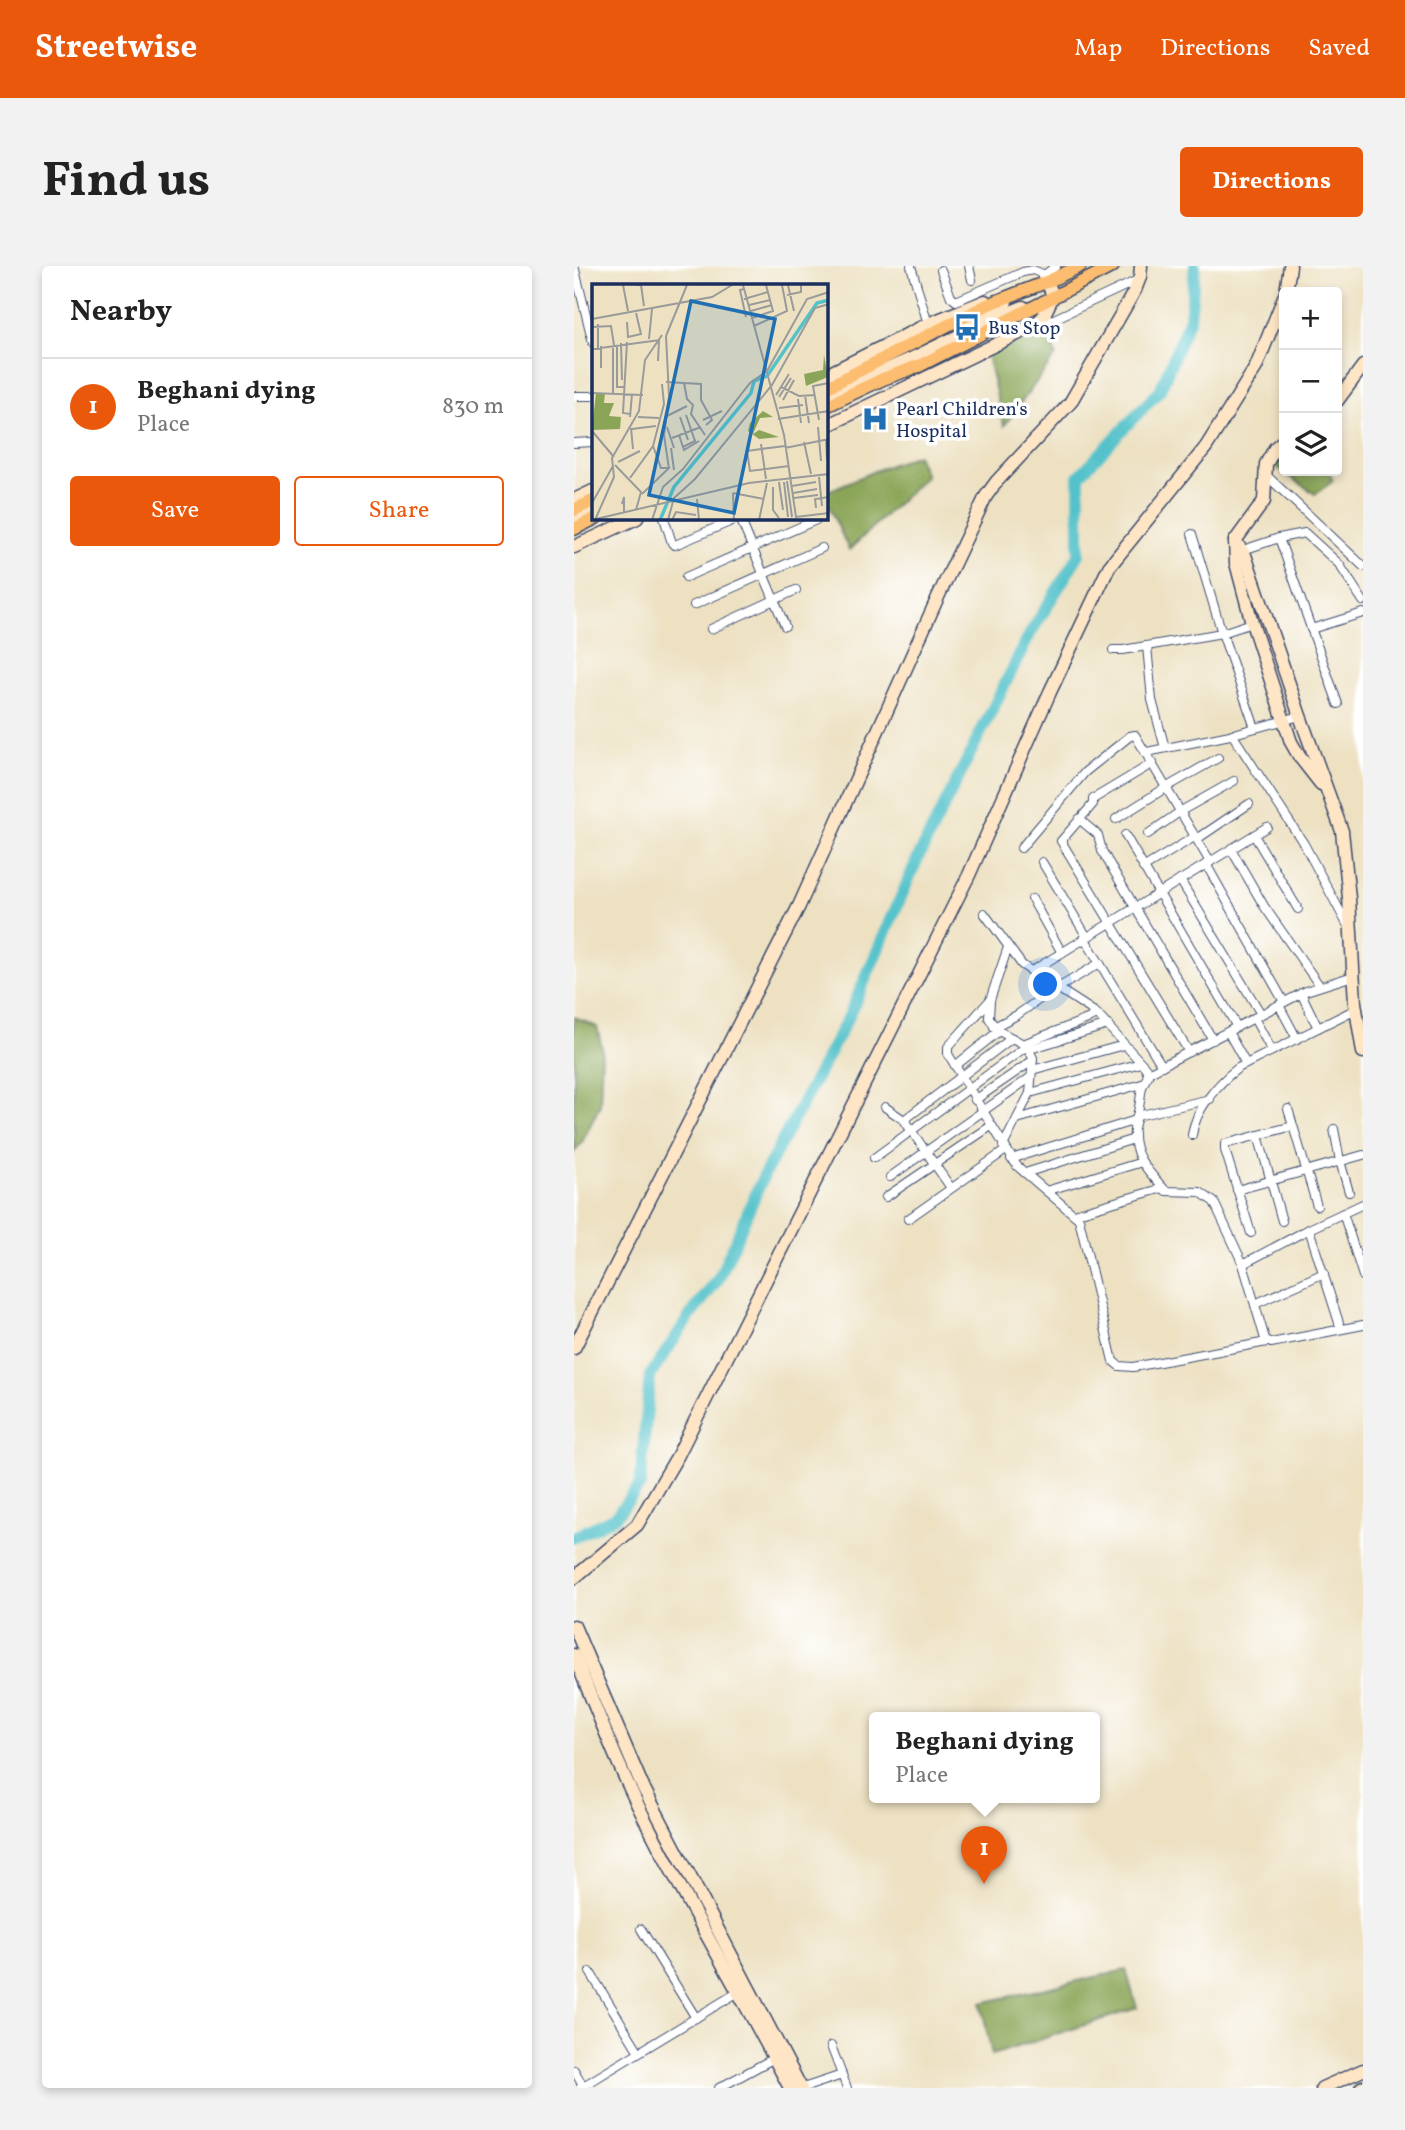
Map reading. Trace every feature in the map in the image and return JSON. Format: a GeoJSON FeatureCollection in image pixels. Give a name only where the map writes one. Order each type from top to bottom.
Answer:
{"type":"FeatureCollection","features":[{"type":"Feature","properties":{"kind":"main road"},"geometry":{"type":"LineString","coordinates":[[828,387],[987,305],[1080,266]]}},
{"type":"Feature","properties":{"kind":"main road"},"geometry":{"type":"LineString","coordinates":[[828,405],[883,379],[921,365],[1113,266]]}},
{"type":"Feature","properties":{"kind":"main road"},"geometry":{"type":"LineString","coordinates":[[574,510],[592,501]]}},
{"type":"Feature","properties":{"kind":"main road"},"geometry":{"type":"LineString","coordinates":[[574,529],[592,520]]}},
{"type":"Feature","properties":{"kind":"street"},"geometry":{"type":"LineString","coordinates":[[574,266],[592,339]]}},
{"type":"Feature","properties":{"kind":"street"},"geometry":{"type":"LineString","coordinates":[[912,266],[928,324]]}},
{"type":"Feature","properties":{"kind":"street"},"geometry":{"type":"LineString","coordinates":[[969,266],[972,279]]}},
{"type":"Feature","properties":{"kind":"street"},"geometry":{"type":"LineString","coordinates":[[868,377],[1045,279],[1056,266]]}},
{"type":"Feature","properties":{"kind":"street"},"geometry":{"type":"LineString","coordinates":[[1286,287],[1290,266]]}},
{"type":"Feature","properties":{"kind":"street"},"geometry":{"type":"LineString","coordinates":[[941,270],[951,297],[956,301],[1033,270],[1045,279],[1054,295]]}},
{"type":"Feature","properties":{"kind":"street"},"geometry":{"type":"LineString","coordinates":[[1040,321],[1054,319],[1140,273]]}},
{"type":"Feature","properties":{"kind":"street"},"geometry":{"type":"LineString","coordinates":[[574,1348],[799,906],[986,496],[1070,403],[1135,290],[1140,273]]}},
{"type":"Feature","properties":{"kind":"street"},"geometry":{"type":"LineString","coordinates":[[828,374],[928,324],[1045,279]]}},
{"type":"Feature","properties":{"kind":"street"},"geometry":{"type":"LineString","coordinates":[[828,425],[1034,326],[1040,321],[1054,295]]}},
{"type":"Feature","properties":{"kind":"street"},"geometry":{"type":"LineString","coordinates":[[828,396],[996,318],[1054,295]]}},
{"type":"Feature","properties":{"kind":"street"},"geometry":{"type":"LineString","coordinates":[[574,1578],[638,1525],[673,1464],[970,875],[1050,692],[1110,567],[1206,447],[1256,367],[1279,310]]}},
{"type":"Feature","properties":{"kind":"street"},"geometry":{"type":"LineString","coordinates":[[1342,394],[1363,366]]}},
{"type":"Feature","properties":{"kind":"street"},"geometry":{"type":"LineString","coordinates":[[574,396],[592,396]]}},
{"type":"Feature","properties":{"kind":"street"},"geometry":{"type":"LineString","coordinates":[[574,443],[592,442]]}},
{"type":"Feature","properties":{"kind":"street"},"geometry":{"type":"LineString","coordinates":[[1279,445],[1266,464],[1264,501],[1239,546],[1236,563],[1252,623],[1295,749],[1328,793]]}},
{"type":"Feature","properties":{"kind":"street"},"geometry":{"type":"LineString","coordinates":[[1266,474],[1362,562]]}},
{"type":"Feature","properties":{"kind":"street"},"geometry":{"type":"LineString","coordinates":[[574,500],[592,491]]}},
{"type":"Feature","properties":{"kind":"street"},"geometry":{"type":"LineString","coordinates":[[574,520],[592,511]]}},
{"type":"Feature","properties":{"kind":"street"},"geometry":{"type":"LineString","coordinates":[[574,547],[632,520]]}},
{"type":"Feature","properties":{"kind":"street"},"geometry":{"type":"LineString","coordinates":[[665,520],[675,545],[727,520]]}},
{"type":"Feature","properties":{"kind":"street"},"geometry":{"type":"LineString","coordinates":[[741,520],[785,626]]}},
{"type":"Feature","properties":{"kind":"street"},"geometry":{"type":"LineString","coordinates":[[686,577],[816,520]]}},
{"type":"Feature","properties":{"kind":"street"},"geometry":{"type":"LineString","coordinates":[[1239,546],[1301,533],[1308,534],[1344,570],[1363,601]]}},
{"type":"Feature","properties":{"kind":"street"},"geometry":{"type":"LineString","coordinates":[[1192,534],[1255,728]]}},
{"type":"Feature","properties":{"kind":"street"},"geometry":{"type":"LineString","coordinates":[[1279,538],[1338,704]]}},
{"type":"Feature","properties":{"kind":"street"},"geometry":{"type":"LineString","coordinates":[[1239,546],[1342,831],[1357,915],[1351,932],[1356,1009],[1363,1052]]}},
{"type":"Feature","properties":{"kind":"street"},"geometry":{"type":"LineString","coordinates":[[694,605],[821,548]]}},
{"type":"Feature","properties":{"kind":"street"},"geometry":{"type":"LineString","coordinates":[[711,629],[796,590]]}},
{"type":"Feature","properties":{"kind":"street"},"geometry":{"type":"LineString","coordinates":[[1311,629],[1363,613]]}},
{"type":"Feature","properties":{"kind":"street"},"geometry":{"type":"LineString","coordinates":[[1113,650],[1222,633],[1252,623]]}},
{"type":"Feature","properties":{"kind":"street"},"geometry":{"type":"LineString","coordinates":[[1147,646],[1152,700],[1165,748]]}},
{"type":"Feature","properties":{"kind":"street"},"geometry":{"type":"LineString","coordinates":[[1147,751],[1232,734],[1300,716]]}},
{"type":"Feature","properties":{"kind":"street"},"geometry":{"type":"LineString","coordinates":[[1232,734],[1304,844],[1351,932]]}},
{"type":"Feature","properties":{"kind":"street"},"geometry":{"type":"LineString","coordinates":[[1021,848],[1085,772],[1130,736],[1137,736],[1196,838],[1297,1039]]}},
{"type":"Feature","properties":{"kind":"street"},"geometry":{"type":"LineString","coordinates":[[1116,819],[1219,758]]}},
{"type":"Feature","properties":{"kind":"street"},"geometry":{"type":"LineString","coordinates":[[1153,762],[1093,799],[1093,804],[1061,841],[1189,1052]]}},
{"type":"Feature","properties":{"kind":"street"},"geometry":{"type":"LineString","coordinates":[[1148,834],[1181,811],[1234,781]]}},
{"type":"Feature","properties":{"kind":"street"},"geometry":{"type":"LineString","coordinates":[[1143,868],[1249,804]]}},
{"type":"Feature","properties":{"kind":"street"},"geometry":{"type":"LineString","coordinates":[[1079,819],[1098,835],[1102,851],[1213,1040]]}},
{"type":"Feature","properties":{"kind":"street"},"geometry":{"type":"LineString","coordinates":[[1032,971],[1267,827]]}},
{"type":"Feature","properties":{"kind":"street"},"geometry":{"type":"LineString","coordinates":[[1125,835],[1232,1029],[1245,1065]]}},
{"type":"Feature","properties":{"kind":"street"},"geometry":{"type":"LineString","coordinates":[[1254,835],[1298,909]]}},
{"type":"Feature","properties":{"kind":"street"},"geometry":{"type":"LineString","coordinates":[[1231,849],[1264,906],[1319,985]]}},
{"type":"Feature","properties":{"kind":"street"},"geometry":{"type":"LineString","coordinates":[[1042,862],[1162,1066]]}},
{"type":"Feature","properties":{"kind":"street"},"geometry":{"type":"LineString","coordinates":[[1180,880],[1257,1016],[1272,1051]]}},
{"type":"Feature","properties":{"kind":"street"},"geometry":{"type":"LineString","coordinates":[[1032,900],[1062,953]]}},
{"type":"Feature","properties":{"kind":"street"},"geometry":{"type":"LineString","coordinates":[[984,913],[1018,961],[1098,1015],[1148,1073]]}},
{"type":"Feature","properties":{"kind":"street"},"geometry":{"type":"LineString","coordinates":[[1008,947],[990,1000],[989,1018],[996,1029],[1027,1046],[1108,1025]]}},
{"type":"Feature","properties":{"kind":"street"},"geometry":{"type":"LineString","coordinates":[[955,1066],[996,1029],[1100,963]]}},
{"type":"Feature","properties":{"kind":"street"},"geometry":{"type":"LineString","coordinates":[[1267,1342],[1243,1264],[1214,1202],[1200,1192],[1166,1191],[1147,1172],[1135,1139],[1140,1087],[1148,1073],[1281,1003],[1319,985],[1353,976]]}},
{"type":"Feature","properties":{"kind":"street"},"geometry":{"type":"LineString","coordinates":[[1301,993],[1318,1028]]}},
{"type":"Feature","properties":{"kind":"street"},"geometry":{"type":"LineString","coordinates":[[990,1000],[947,1049],[948,1054],[1011,1159],[1079,1219],[1113,1361],[1119,1366],[1132,1367],[1363,1325]]}},
{"type":"Feature","properties":{"kind":"street"},"geometry":{"type":"LineString","coordinates":[[1192,1135],[1193,1125],[1228,1076],[1356,1009]]}},
{"type":"Feature","properties":{"kind":"street"},"geometry":{"type":"LineString","coordinates":[[874,1158],[1027,1046],[1098,1015]]}},
{"type":"Feature","properties":{"kind":"street"},"geometry":{"type":"LineString","coordinates":[[904,1120],[1012,1038]]}},
{"type":"Feature","properties":{"kind":"street"},"geometry":{"type":"LineString","coordinates":[[975,1100],[1032,1069],[1124,1045]]}},
{"type":"Feature","properties":{"kind":"street"},"geometry":{"type":"LineString","coordinates":[[908,1219],[1004,1148],[1030,1093],[1032,1069],[1027,1046]]}},
{"type":"Feature","properties":{"kind":"street"},"geometry":{"type":"LineString","coordinates":[[1030,1093],[1141,1063]]}},
{"type":"Feature","properties":{"kind":"street"},"geometry":{"type":"LineString","coordinates":[[890,1177],[983,1112],[1032,1069]]}},
{"type":"Feature","properties":{"kind":"street"},"geometry":{"type":"LineString","coordinates":[[1017,1119],[1142,1084]]}},
{"type":"Feature","properties":{"kind":"street"},"geometry":{"type":"LineString","coordinates":[[1011,1159],[1137,1118],[1210,1099]]}},
{"type":"Feature","properties":{"kind":"street"},"geometry":{"type":"LineString","coordinates":[[885,1107],[904,1120],[951,1188]]}},
{"type":"Feature","properties":{"kind":"street"},"geometry":{"type":"LineString","coordinates":[[1288,1109],[1317,1206]]}},
{"type":"Feature","properties":{"kind":"street"},"geometry":{"type":"LineString","coordinates":[[886,1197],[991,1126]]}},
{"type":"Feature","properties":{"kind":"street"},"geometry":{"type":"LineString","coordinates":[[1251,1233],[1224,1150],[1225,1144],[1293,1126]]}},
{"type":"Feature","properties":{"kind":"street"},"geometry":{"type":"LineString","coordinates":[[1334,1129],[1349,1192]]}},
{"type":"Feature","properties":{"kind":"street"},"geometry":{"type":"LineString","coordinates":[[1258,1135],[1282,1221]]}},
{"type":"Feature","properties":{"kind":"street"},"geometry":{"type":"LineString","coordinates":[[1025,1173],[1135,1139]]}},
{"type":"Feature","properties":{"kind":"street"},"geometry":{"type":"LineString","coordinates":[[1237,1190],[1363,1155]]}},
{"type":"Feature","properties":{"kind":"street"},"geometry":{"type":"LineString","coordinates":[[1046,1191],[1142,1161]]}},
{"type":"Feature","properties":{"kind":"street"},"geometry":{"type":"LineString","coordinates":[[1074,1214],[1163,1188]]}},
{"type":"Feature","properties":{"kind":"street"},"geometry":{"type":"LineString","coordinates":[[1243,1264],[1363,1204]]}},
{"type":"Feature","properties":{"kind":"street"},"geometry":{"type":"LineString","coordinates":[[1343,1213],[1363,1276]]}},
{"type":"Feature","properties":{"kind":"street"},"geometry":{"type":"LineString","coordinates":[[1309,1229],[1341,1329]]}},
{"type":"Feature","properties":{"kind":"street"},"geometry":{"type":"LineString","coordinates":[[1255,1304],[1324,1273]]}},
{"type":"Feature","properties":{"kind":"street"},"geometry":{"type":"LineString","coordinates":[[574,1626],[640,1780],[779,2056],[802,2088],[842,2075]]}},
{"type":"Feature","properties":{"kind":"street"},"geometry":{"type":"LineString","coordinates":[[574,1655],[620,1769],[653,1836],[744,1989]]}},
{"type":"Feature","properties":{"kind":"street"},"geometry":{"type":"LineString","coordinates":[[641,1929],[696,2018]]}},
{"type":"Feature","properties":{"kind":"street"},"geometry":{"type":"LineString","coordinates":[[590,1972],[639,2052]]}},
{"type":"Feature","properties":{"kind":"street"},"geometry":{"type":"LineString","coordinates":[[574,2070],[582,2087],[744,1989]]}},
{"type":"Feature","properties":{"kind":"street"},"geometry":{"type":"LineString","coordinates":[[831,2046],[847,2088]]}},
{"type":"Feature","properties":{"kind":"street"},"geometry":{"type":"LineString","coordinates":[[719,2088],[779,2056]]}},
{"type":"Feature","properties":{"kind":"street"},"geometry":{"type":"LineString","coordinates":[[779,2056],[790,2088]]}},
{"type":"Feature","properties":{"kind":"street"},"geometry":{"type":"LineString","coordinates":[[1322,2088],[1363,2070]]}},
{"type":"Feature","properties":{"kind":"green space"},"geometry":{"type":"Polygon","coordinates":[[[1044,328],[1056,355],[1004,426],[987,355],[1023,335],[1044,328]]]}},
{"type":"Feature","properties":{"kind":"green space"},"geometry":{"type":"Polygon","coordinates":[[[917,455],[926,476],[849,550],[828,504],[828,491],[917,455]]]}},
{"type":"Feature","properties":{"kind":"green space"},"geometry":{"type":"Polygon","coordinates":[[[1289,476],[1330,476],[1333,481],[1315,494],[1289,476]]]}},
{"type":"Feature","properties":{"kind":"green space"},"geometry":{"type":"Polygon","coordinates":[[[574,1017],[597,1027],[602,1048],[600,1105],[582,1142],[574,1152],[574,1017]]]}},
{"type":"Feature","properties":{"kind":"green space"},"geometry":{"type":"Polygon","coordinates":[[[1126,1970],[1137,2008],[992,2055],[981,2003],[1126,1970]]]}},
{"type":"Feature","properties":{"kind":"waterway"},"geometry":{"type":"LineString","coordinates":[[574,1537],[615,1517],[640,1485],[650,1376],[719,1278],[764,1175],[849,1016],[917,860],[1030,634],[1079,554],[1079,476],[1160,390],[1190,318],[1195,266]]}},
{"type":"Feature","properties":{"kind":"place","name":"Bus Stop"},"geometry":{"type":"Point","coordinates":[967,327]}},
{"type":"Feature","properties":{"kind":"place","name":"Pearl Children's Hospital"},"geometry":{"type":"Point","coordinates":[875,419]}},
{"type":"Feature","properties":{"kind":"place","name":"Beghani dying"},"geometry":{"type":"Point","coordinates":[984,1884]}}]}
